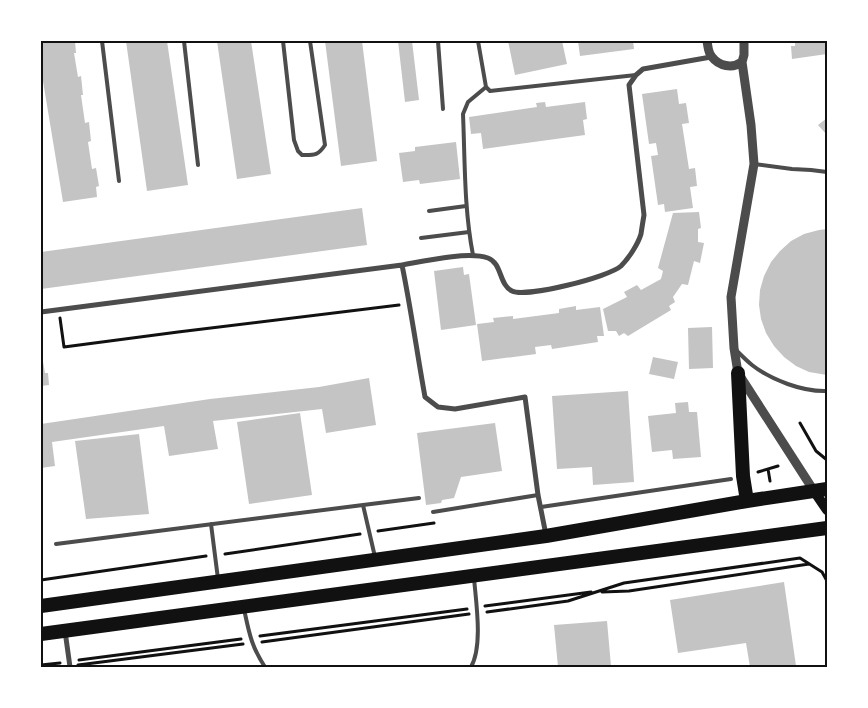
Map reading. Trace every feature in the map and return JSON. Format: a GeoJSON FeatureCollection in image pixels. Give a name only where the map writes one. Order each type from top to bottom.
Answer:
{"type":"FeatureCollection","features":[{"type":"Feature","properties":{"kind":"highway"},"geometry":{"type":"LineString","coordinates":[[738,373],[743,476],[747,501]]}},
{"type":"Feature","properties":{"kind":"highway"},"geometry":{"type":"LineString","coordinates":[[41,606],[546,536],[821,490]]}},
{"type":"Feature","properties":{"kind":"highway"},"geometry":{"type":"LineString","coordinates":[[41,634],[827,528]]}},
{"type":"Feature","properties":{"kind":"main road"},"geometry":{"type":"LineString","coordinates":[[821,490],[827,510]]}},
{"type":"Feature","properties":{"kind":"street"},"geometry":{"type":"LineString","coordinates":[[707,41],[711,57],[719,63],[724,66],[732,66],[742,62]]}},
{"type":"Feature","properties":{"kind":"street"},"geometry":{"type":"LineString","coordinates":[[744,41],[742,62],[751,125],[754,164],[731,297],[734,348],[738,373],[821,490]]}},
{"type":"Feature","properties":{"kind":"street"},"geometry":{"type":"LineString","coordinates":[[41,312],[473,255],[490,258],[499,269],[506,287],[513,292],[524,293],[596,278],[620,267],[632,252],[640,235],[644,215],[629,85],[643,69],[711,57]]}},
{"type":"Feature","properties":{"kind":"street"},"geometry":{"type":"LineString","coordinates":[[402,265],[425,397],[438,407],[455,409],[525,397],[538,496],[546,536]]}},
{"type":"Feature","properties":{"kind":"street"},"geometry":{"type":"LineString","coordinates":[[65,630],[69,665]]}},
{"type":"Feature","properties":{"kind":"lane"},"geometry":{"type":"LineString","coordinates":[[102,41],[119,180]]}},
{"type":"Feature","properties":{"kind":"lane"},"geometry":{"type":"LineString","coordinates":[[184,41],[198,164]]}},
{"type":"Feature","properties":{"kind":"lane"},"geometry":{"type":"LineString","coordinates":[[283,41],[294,140],[298,151],[302,155],[314,155],[320,152],[325,145],[310,41]]}},
{"type":"Feature","properties":{"kind":"lane"},"geometry":{"type":"LineString","coordinates":[[438,41],[443,109]]}},
{"type":"Feature","properties":{"kind":"lane"},"geometry":{"type":"LineString","coordinates":[[478,41],[486,88],[490,91],[636,75]]}},
{"type":"Feature","properties":{"kind":"lane"},"geometry":{"type":"LineString","coordinates":[[473,255],[466,206],[463,114],[468,102],[486,88]]}},
{"type":"Feature","properties":{"kind":"lane"},"geometry":{"type":"LineString","coordinates":[[754,164],[827,172]]}},
{"type":"Feature","properties":{"kind":"lane"},"geometry":{"type":"LineString","coordinates":[[429,211],[466,206]]}},
{"type":"Feature","properties":{"kind":"lane"},"geometry":{"type":"LineString","coordinates":[[421,238],[469,232]]}},
{"type":"Feature","properties":{"kind":"lane"},"geometry":{"type":"LineString","coordinates":[[734,348],[753,366],[774,378],[804,389],[827,392]]}},
{"type":"Feature","properties":{"kind":"lane"},"geometry":{"type":"LineString","coordinates":[[541,507],[731,479]]}},
{"type":"Feature","properties":{"kind":"lane"},"geometry":{"type":"LineString","coordinates":[[433,512],[538,496]]}},
{"type":"Feature","properties":{"kind":"lane"},"geometry":{"type":"LineString","coordinates":[[56,544],[419,498]]}},
{"type":"Feature","properties":{"kind":"lane"},"geometry":{"type":"LineString","coordinates":[[363,505],[375,559]]}},
{"type":"Feature","properties":{"kind":"lane"},"geometry":{"type":"LineString","coordinates":[[211,524],[219,581]]}},
{"type":"Feature","properties":{"kind":"lane"},"geometry":{"type":"LineString","coordinates":[[471,667],[476,649],[477,614],[474,576]]}},
{"type":"Feature","properties":{"kind":"lane"},"geometry":{"type":"LineString","coordinates":[[243,606],[252,643],[264,667]]}},
{"type":"Feature","properties":{"kind":"path"},"geometry":{"type":"LineString","coordinates":[[58,310],[64,347],[410,304]]}},
{"type":"Feature","properties":{"kind":"path"},"geometry":{"type":"LineString","coordinates":[[800,423],[816,451],[827,460]]}},
{"type":"Feature","properties":{"kind":"path"},"geometry":{"type":"LineString","coordinates":[[755,473],[778,466]]}},
{"type":"Feature","properties":{"kind":"path"},"geometry":{"type":"LineString","coordinates":[[768,469],[770,481]]}},
{"type":"Feature","properties":{"kind":"path"},"geometry":{"type":"LineString","coordinates":[[41,580],[436,522]]}},
{"type":"Feature","properties":{"kind":"path"},"geometry":{"type":"LineString","coordinates":[[41,665],[69,665],[568,602],[624,583],[800,558],[822,572],[827,581]]}},
{"type":"Feature","properties":{"kind":"path"},"geometry":{"type":"LineString","coordinates":[[69,665],[251,637],[582,593],[629,591],[810,564]]}},
{"type":"Feature","properties":{"kind":"building"},"geometry":{"type":"Polygon","coordinates":[[[41,41],[75,41],[76,53],[74,53],[78,77],[81,76],[83,95],[81,95],[85,123],[89,122],[91,141],[88,142],[92,169],[96,168],[99,186],[96,187],[97,197],[63,202],[41,69],[41,41]]]}},
{"type":"Feature","properties":{"kind":"building"},"geometry":{"type":"Polygon","coordinates":[[[126,41],[167,41],[188,185],[147,191],[126,41]]]}},
{"type":"Feature","properties":{"kind":"building"},"geometry":{"type":"Polygon","coordinates":[[[217,41],[251,41],[271,174],[237,179],[217,41]]]}},
{"type":"Feature","properties":{"kind":"building"},"geometry":{"type":"Polygon","coordinates":[[[325,41],[362,41],[377,161],[341,166],[325,41]]]}},
{"type":"Feature","properties":{"kind":"building"},"geometry":{"type":"Polygon","coordinates":[[[398,41],[412,41],[419,100],[405,102],[398,41]]]}},
{"type":"Feature","properties":{"kind":"building"},"geometry":{"type":"Polygon","coordinates":[[[508,41],[562,41],[567,64],[515,75],[508,41]]]}},
{"type":"Feature","properties":{"kind":"building"},"geometry":{"type":"Polygon","coordinates":[[[578,41],[633,41],[634,49],[580,56],[578,41]]]}},
{"type":"Feature","properties":{"kind":"building"},"geometry":{"type":"Polygon","coordinates":[[[795,41],[827,41],[827,54],[792,59],[791,46],[795,46],[795,41]]]}},
{"type":"Feature","properties":{"kind":"building"},"geometry":{"type":"Polygon","coordinates":[[[677,89],[679,104],[686,103],[689,123],[682,124],[689,169],[695,168],[697,186],[690,187],[693,208],[665,212],[664,204],[658,205],[651,156],[658,155],[656,143],[649,144],[642,94],[677,89]]]}},
{"type":"Feature","properties":{"kind":"building"},"geometry":{"type":"Polygon","coordinates":[[[545,102],[546,107],[585,102],[587,119],[583,120],[585,135],[483,149],[481,133],[471,134],[469,117],[537,107],[536,103],[545,102]]]}},
{"type":"Feature","properties":{"kind":"building"},"geometry":{"type":"Polygon","coordinates":[[[827,118],[827,135],[818,125],[827,118]]]}},
{"type":"Feature","properties":{"kind":"building"},"geometry":{"type":"Polygon","coordinates":[[[456,142],[460,179],[420,184],[419,180],[403,182],[399,153],[415,151],[415,147],[456,142]]]}},
{"type":"Feature","properties":{"kind":"building"},"geometry":{"type":"Polygon","coordinates":[[[362,208],[367,245],[41,289],[41,252],[362,208]]]}},
{"type":"Feature","properties":{"kind":"building"},"geometry":{"type":"Polygon","coordinates":[[[699,212],[701,228],[698,229],[698,242],[704,243],[700,263],[694,261],[688,285],[682,284],[673,297],[675,302],[669,306],[671,310],[628,336],[624,333],[619,336],[616,331],[608,331],[603,309],[627,297],[624,292],[637,285],[641,290],[661,279],[663,271],[658,268],[673,213],[699,212]]]}},
{"type":"Feature","properties":{"kind":"building"},"geometry":{"type":"Polygon","coordinates":[[[827,229],[827,375],[809,372],[796,366],[784,357],[766,333],[759,305],[760,290],[764,276],[771,262],[780,251],[791,241],[804,234],[827,229]]]}},
{"type":"Feature","properties":{"kind":"building"},"geometry":{"type":"Polygon","coordinates":[[[463,267],[464,275],[469,274],[476,325],[441,330],[434,271],[463,267]]]}},
{"type":"Feature","properties":{"kind":"building"},"geometry":{"type":"Polygon","coordinates":[[[576,306],[576,310],[600,307],[604,336],[597,336],[598,342],[552,349],[551,345],[535,347],[536,354],[482,361],[477,324],[494,322],[493,318],[513,316],[513,319],[559,313],[559,309],[576,306]]]}},
{"type":"Feature","properties":{"kind":"building"},"geometry":{"type":"Polygon","coordinates":[[[712,327],[713,368],[689,369],[688,328],[712,327]]]}},
{"type":"Feature","properties":{"kind":"building"},"geometry":{"type":"Polygon","coordinates":[[[41,356],[45,373],[48,373],[49,385],[41,386],[41,356]]]}},
{"type":"Feature","properties":{"kind":"building"},"geometry":{"type":"Polygon","coordinates":[[[653,357],[678,362],[674,379],[649,374],[653,357]]]}},
{"type":"Feature","properties":{"kind":"building"},"geometry":{"type":"Polygon","coordinates":[[[369,378],[376,425],[326,433],[322,409],[213,421],[218,449],[169,456],[164,426],[52,442],[55,466],[41,468],[41,424],[210,399],[319,387],[369,378]]]}},
{"type":"Feature","properties":{"kind":"building"},"geometry":{"type":"Polygon","coordinates":[[[628,391],[634,482],[593,485],[592,467],[557,469],[552,396],[628,391]]]}},
{"type":"Feature","properties":{"kind":"building"},"geometry":{"type":"Polygon","coordinates":[[[688,402],[689,412],[697,412],[701,457],[673,459],[672,450],[652,452],[648,416],[676,413],[675,403],[688,402]]]}},
{"type":"Feature","properties":{"kind":"building"},"geometry":{"type":"Polygon","coordinates":[[[300,413],[312,495],[249,504],[237,422],[300,413]]]}},
{"type":"Feature","properties":{"kind":"building"},"geometry":{"type":"Polygon","coordinates":[[[495,423],[502,471],[461,477],[454,498],[442,500],[441,503],[426,505],[417,433],[495,423]]]}},
{"type":"Feature","properties":{"kind":"building"},"geometry":{"type":"Polygon","coordinates":[[[139,434],[149,514],[86,519],[75,441],[139,434]]]}},
{"type":"Feature","properties":{"kind":"building"},"geometry":{"type":"Polygon","coordinates":[[[784,582],[796,666],[750,667],[746,643],[678,653],[670,600],[784,582]]]}},
{"type":"Feature","properties":{"kind":"building"},"geometry":{"type":"Polygon","coordinates":[[[607,621],[611,666],[558,667],[554,625],[607,621]]]}}]}
